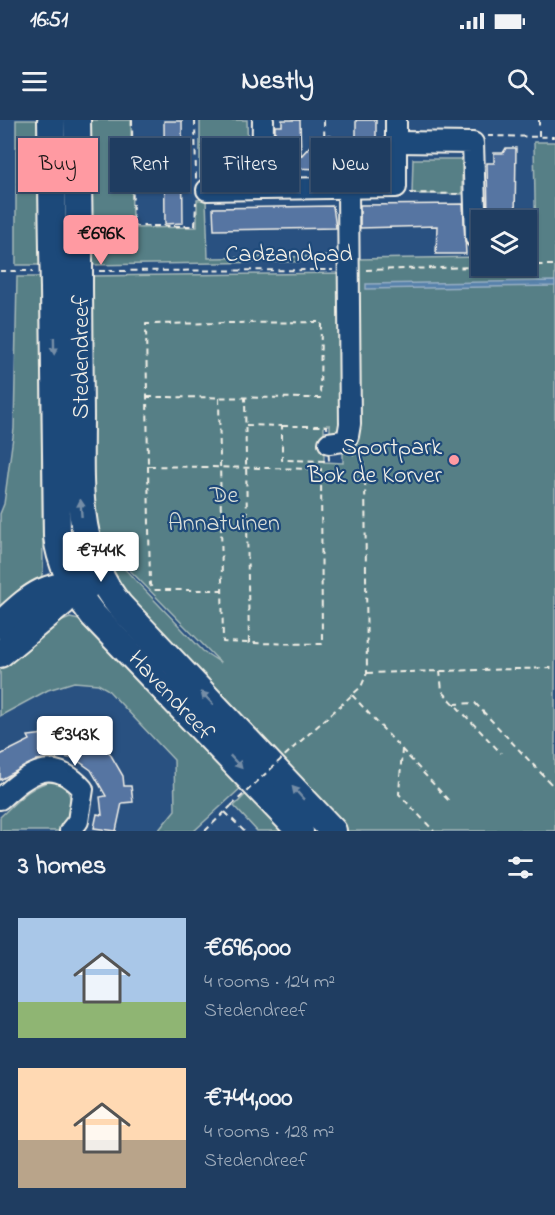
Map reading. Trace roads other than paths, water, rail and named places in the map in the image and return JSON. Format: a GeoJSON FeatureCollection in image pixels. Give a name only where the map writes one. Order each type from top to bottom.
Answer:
{"type":"FeatureCollection","features":[{"type":"Feature","properties":{"kind":"main road","name":"Stedendreef"},"geometry":{"type":"LineString","coordinates":[[51,120],[50,269],[58,550]]}},
{"type":"Feature","properties":{"kind":"main road","name":"Stedendreef"},"geometry":{"type":"LineString","coordinates":[[77,120],[79,245],[88,279],[81,504],[91,557],[99,577],[116,601]]}},
{"type":"Feature","properties":{"kind":"main road","name":"Havendreef"},"geometry":{"type":"LineString","coordinates":[[58,550],[74,585],[93,615],[300,831]]}},
{"type":"Feature","properties":{"kind":"main road"},"geometry":{"type":"LineString","coordinates":[[44,590],[58,550]]}},
{"type":"Feature","properties":{"kind":"main road"},"geometry":{"type":"LineString","coordinates":[[0,654],[63,603],[91,557]]}},
{"type":"Feature","properties":{"kind":"main road"},"geometry":{"type":"LineString","coordinates":[[0,625],[44,590],[59,585],[74,585],[94,590],[116,601]]}},
{"type":"Feature","properties":{"kind":"main road","name":"Havendreef"},"geometry":{"type":"LineString","coordinates":[[116,601],[333,831]]}},
{"type":"Feature","properties":{"kind":"main road"},"geometry":{"type":"LineString","coordinates":[[47,617],[77,613],[93,615]]}},
{"type":"Feature","properties":{"kind":"street"},"geometry":{"type":"LineString","coordinates":[[263,120],[263,138]]}},
{"type":"Feature","properties":{"kind":"street"},"geometry":{"type":"LineString","coordinates":[[390,188],[396,188],[396,120]]}},
{"type":"Feature","properties":{"kind":"street"},"geometry":{"type":"LineString","coordinates":[[396,142],[473,143],[476,210]]}},
{"type":"Feature","properties":{"kind":"street"},"geometry":{"type":"LineString","coordinates":[[329,443],[343,441],[348,436],[350,270],[348,192]]}},
{"type":"Feature","properties":{"kind":"street"},"geometry":{"type":"LineString","coordinates":[[0,799],[36,771],[55,769],[71,776],[83,789],[78,821],[70,831]]}},
{"type":"Feature","properties":{"kind":"water"},"geometry":{"type":"Polygon","coordinates":[[[555,281],[555,286],[366,289],[366,284],[555,281]]]}},
{"type":"Feature","properties":{"kind":"place","name":"Sportpark Bok de Korver"},"geometry":{"type":"Point","coordinates":[454,460]}},
{"type":"Feature","properties":{"kind":"park label","name":"De Annatuinen"},"geometry":{"type":"Point","coordinates":[224,508]}}]}
